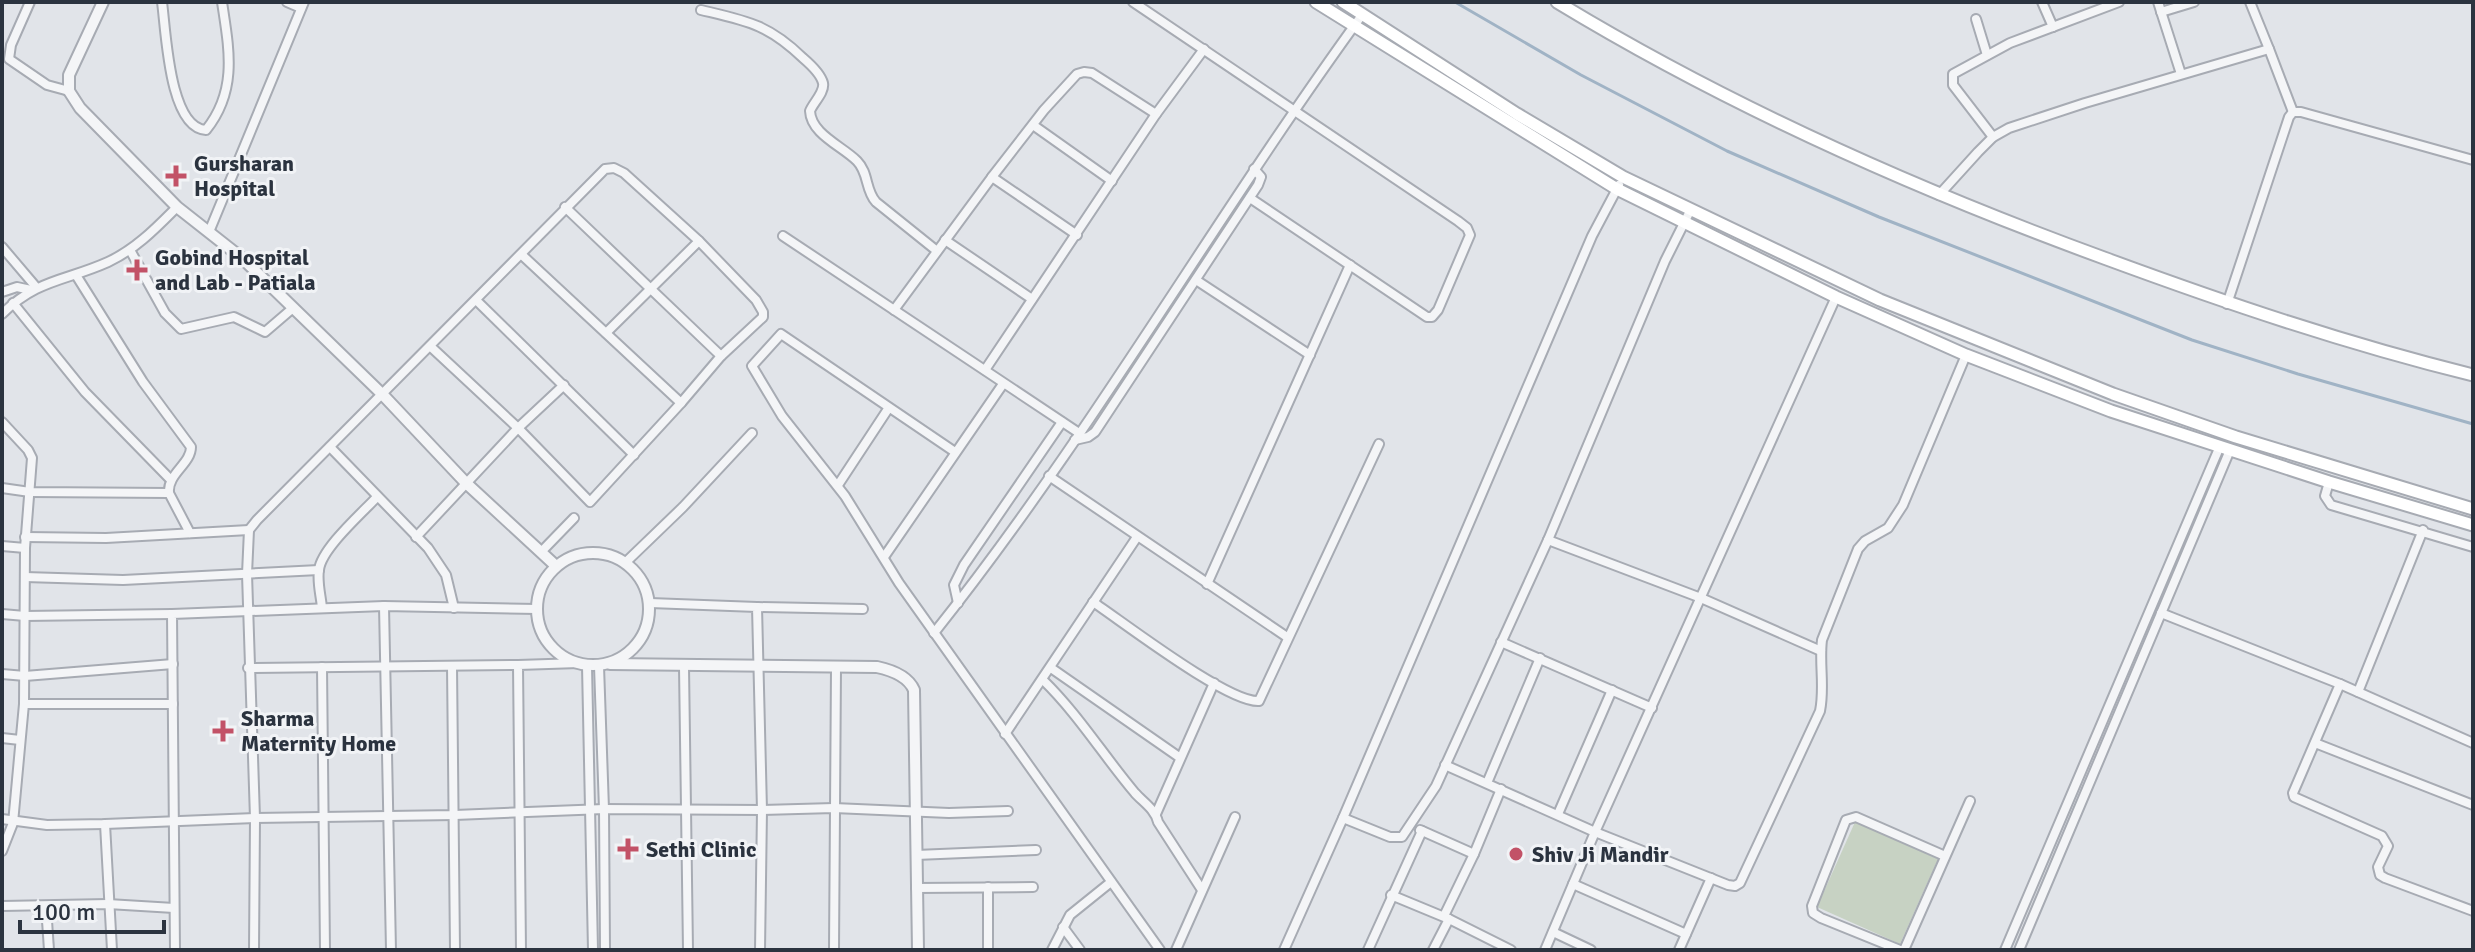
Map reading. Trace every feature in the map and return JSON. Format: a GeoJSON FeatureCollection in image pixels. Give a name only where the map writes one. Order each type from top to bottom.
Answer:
{"type":"FeatureCollection","features":[{"type":"Feature","properties":{"kind":"main road"},"geometry":{"type":"LineString","coordinates":[[1316,2],[1617,189],[1836,297],[1966,355],[2111,411],[2473,525]]}},
{"type":"Feature","properties":{"kind":"main road"},"geometry":{"type":"LineString","coordinates":[[1343,2],[1517,114],[1623,177],[1880,300],[2113,394],[2236,437],[2473,509]]}},
{"type":"Feature","properties":{"kind":"main road"},"geometry":{"type":"LineString","coordinates":[[1557,2],[1705,85],[1939,195],[2227,304],[2350,342],[2473,375]]}},
{"type":"Feature","properties":{"kind":"street"},"geometry":{"type":"LineString","coordinates":[[30,2],[11,45],[9,59],[47,85],[69,91]]}},
{"type":"Feature","properties":{"kind":"street"},"geometry":{"type":"LineString","coordinates":[[162,2],[170,64],[180,108],[191,125],[202,131],[206,130],[218,112],[230,68],[222,2]]}},
{"type":"Feature","properties":{"kind":"street"},"geometry":{"type":"LineString","coordinates":[[209,232],[302,5],[287,2]]}},
{"type":"Feature","properties":{"kind":"street"},"geometry":{"type":"LineString","coordinates":[[1133,2],[1470,231],[1469,239],[1438,310],[1432,317],[1422,314],[1250,198]]}},
{"type":"Feature","properties":{"kind":"street"},"geometry":{"type":"LineString","coordinates":[[2042,2],[2053,27]]}},
{"type":"Feature","properties":{"kind":"street"},"geometry":{"type":"LineString","coordinates":[[1993,137],[1953,85],[1952,79],[1957,71],[1987,55],[2119,2]]}},
{"type":"Feature","properties":{"kind":"street"},"geometry":{"type":"LineString","coordinates":[[2158,2],[2181,74]]}},
{"type":"Feature","properties":{"kind":"street"},"geometry":{"type":"LineString","coordinates":[[2161,12],[2194,2]]}},
{"type":"Feature","properties":{"kind":"street"},"geometry":{"type":"LineString","coordinates":[[2250,2],[2293,112]]}},
{"type":"Feature","properties":{"kind":"street"},"geometry":{"type":"LineString","coordinates":[[100,3],[69,75],[69,91],[80,108],[177,207],[243,259],[383,395],[466,483],[556,566]]}},
{"type":"Feature","properties":{"kind":"street"},"geometry":{"type":"LineString","coordinates":[[701,10],[765,27],[808,62],[823,82],[823,90],[810,111],[814,125],[860,164],[869,192],[876,202],[937,251]]}},
{"type":"Feature","properties":{"kind":"street"},"geometry":{"type":"LineString","coordinates":[[934,633],[1077,436],[1254,169],[1362,15]]}},
{"type":"Feature","properties":{"kind":"street"},"geometry":{"type":"LineString","coordinates":[[1976,19],[1987,55]]}},
{"type":"Feature","properties":{"kind":"street"},"geometry":{"type":"LineString","coordinates":[[985,370],[1156,114],[1204,49]]}},
{"type":"Feature","properties":{"kind":"street"},"geometry":{"type":"LineString","coordinates":[[1939,195],[1993,137],[2023,122],[2269,49]]}},
{"type":"Feature","properties":{"kind":"street"},"geometry":{"type":"LineString","coordinates":[[894,310],[992,177],[1073,78],[1084,72],[1092,73],[1156,114]]}},
{"type":"Feature","properties":{"kind":"street"},"geometry":{"type":"LineString","coordinates":[[2293,112],[2473,160]]}},
{"type":"Feature","properties":{"kind":"street"},"geometry":{"type":"LineString","coordinates":[[2227,304],[2293,112]]}},
{"type":"Feature","properties":{"kind":"street"},"geometry":{"type":"LineString","coordinates":[[1033,125],[1112,181]]}},
{"type":"Feature","properties":{"kind":"street"},"geometry":{"type":"LineString","coordinates":[[254,950],[255,818],[247,610],[249,530],[430,346],[477,301],[565,207],[605,169],[614,168],[624,173],[699,241],[756,300],[763,312],[763,317],[721,356],[590,502],[518,428],[430,346]]}},
{"type":"Feature","properties":{"kind":"street"},"geometry":{"type":"LineString","coordinates":[[783,236],[1062,422],[1077,436],[1088,437],[1095,432],[1250,198],[1261,177],[1254,169]]}},
{"type":"Feature","properties":{"kind":"street"},"geometry":{"type":"LineString","coordinates":[[992,177],[1077,235]]}},
{"type":"Feature","properties":{"kind":"street"},"geometry":{"type":"LineString","coordinates":[[1284,950],[1592,236],[1623,177]]}},
{"type":"Feature","properties":{"kind":"street"},"geometry":{"type":"LineString","coordinates":[[2,314],[34,289],[76,275],[130,250],[177,207]]}},
{"type":"Feature","properties":{"kind":"street"},"geometry":{"type":"LineString","coordinates":[[565,207],[721,356]]}},
{"type":"Feature","properties":{"kind":"street"},"geometry":{"type":"LineString","coordinates":[[1343,818],[1395,838],[1402,837],[1436,786],[1548,540],[1682,223],[1691,209]]}},
{"type":"Feature","properties":{"kind":"street"},"geometry":{"type":"LineString","coordinates":[[945,240],[1032,299]]}},
{"type":"Feature","properties":{"kind":"street"},"geometry":{"type":"LineString","coordinates":[[606,333],[699,241]]}},
{"type":"Feature","properties":{"kind":"street"},"geometry":{"type":"LineString","coordinates":[[2,247],[34,289]]}},
{"type":"Feature","properties":{"kind":"street"},"geometry":{"type":"LineString","coordinates":[[130,250],[165,313],[181,329],[234,317],[265,332],[293,308]]}},
{"type":"Feature","properties":{"kind":"street"},"geometry":{"type":"LineString","coordinates":[[522,255],[681,403]]}},
{"type":"Feature","properties":{"kind":"street"},"geometry":{"type":"LineString","coordinates":[[1207,584],[1350,265]]}},
{"type":"Feature","properties":{"kind":"street"},"geometry":{"type":"LineString","coordinates":[[76,275],[143,382],[191,447],[190,455],[171,480],[169,493],[190,533]]}},
{"type":"Feature","properties":{"kind":"street"},"geometry":{"type":"LineString","coordinates":[[1196,280],[1310,355]]}},
{"type":"Feature","properties":{"kind":"street"},"geometry":{"type":"LineString","coordinates":[[2,292],[17,287],[34,289]]}},
{"type":"Feature","properties":{"kind":"street"},"geometry":{"type":"LineString","coordinates":[[1545,950],[1836,297]]}},
{"type":"Feature","properties":{"kind":"street"},"geometry":{"type":"LineString","coordinates":[[477,301],[634,455]]}},
{"type":"Feature","properties":{"kind":"street"},"geometry":{"type":"LineString","coordinates":[[13,303],[85,392],[171,480]]}},
{"type":"Feature","properties":{"kind":"street"},"geometry":{"type":"LineString","coordinates":[[955,452],[781,334],[752,366],[782,416],[838,485],[934,633],[1160,950]]}},
{"type":"Feature","properties":{"kind":"street"},"geometry":{"type":"LineString","coordinates":[[1445,765],[1595,832],[1735,886],[1744,876],[1820,711],[1823,695],[1821,651],[1828,621],[1858,549],[1865,541],[1888,528],[1903,505],[1966,355]]}},
{"type":"Feature","properties":{"kind":"street"},"geometry":{"type":"LineString","coordinates":[[884,557],[1003,384]]}},
{"type":"Feature","properties":{"kind":"street"},"geometry":{"type":"LineString","coordinates":[[416,537],[518,428],[564,385]]}},
{"type":"Feature","properties":{"kind":"street"},"geometry":{"type":"LineString","coordinates":[[838,485],[888,409]]}},
{"type":"Feature","properties":{"kind":"street"},"geometry":{"type":"LineString","coordinates":[[2,422],[32,458],[25,537],[24,704],[13,823],[2,851]]}},
{"type":"Feature","properties":{"kind":"street"},"geometry":{"type":"LineString","coordinates":[[958,603],[954,585],[964,565],[1062,422]]}},
{"type":"Feature","properties":{"kind":"street"},"geometry":{"type":"LineString","coordinates":[[626,562],[752,433]]}},
{"type":"Feature","properties":{"kind":"street"},"geometry":{"type":"LineString","coordinates":[[1093,602],[1214,683],[1245,700],[1259,701],[1379,444]]}},
{"type":"Feature","properties":{"kind":"street"},"geometry":{"type":"LineString","coordinates":[[330,447],[416,537],[446,575],[454,608]]}},
{"type":"Feature","properties":{"kind":"street"},"geometry":{"type":"LineString","coordinates":[[2019,950],[2161,613],[2225,448]]}},
{"type":"Feature","properties":{"kind":"street"},"geometry":{"type":"LineString","coordinates":[[2005,950],[2225,448]]}},
{"type":"Feature","properties":{"kind":"street"},"geometry":{"type":"LineString","coordinates":[[1049,476],[1287,637]]}},
{"type":"Feature","properties":{"kind":"street"},"geometry":{"type":"LineString","coordinates":[[2329,482],[2325,496],[2331,505],[2473,547]]}},
{"type":"Feature","properties":{"kind":"street"},"geometry":{"type":"LineString","coordinates":[[2,488],[30,492],[169,493]]}},
{"type":"Feature","properties":{"kind":"street"},"geometry":{"type":"LineString","coordinates":[[322,608],[319,570],[332,546],[377,497]]}},
{"type":"Feature","properties":{"kind":"street"},"geometry":{"type":"LineString","coordinates":[[541,552],[574,518]]}},
{"type":"Feature","properties":{"kind":"street"},"geometry":{"type":"LineString","coordinates":[[25,537],[106,538],[249,530]]}},
{"type":"Feature","properties":{"kind":"street"},"geometry":{"type":"LineString","coordinates":[[2358,692],[2423,530]]}},
{"type":"Feature","properties":{"kind":"street"},"geometry":{"type":"LineString","coordinates":[[1005,734],[1137,537]]}},
{"type":"Feature","properties":{"kind":"street"},"geometry":{"type":"LineString","coordinates":[[1548,540],[1701,598],[1821,651]]}},
{"type":"Feature","properties":{"kind":"street"},"geometry":{"type":"LineString","coordinates":[[2,546],[25,548]]}},
{"type":"Feature","properties":{"kind":"street"},"geometry":{"type":"LineString","coordinates":[[589,553],[607,554],[626,562],[645,587],[650,603],[649,623],[641,641],[627,655],[594,665],[556,652],[545,640],[539,625],[539,593],[556,566],[572,557],[589,553]]}},
{"type":"Feature","properties":{"kind":"street"},"geometry":{"type":"LineString","coordinates":[[25,577],[123,580],[319,570]]}},
{"type":"Feature","properties":{"kind":"street"},"geometry":{"type":"LineString","coordinates":[[650,603],[863,609]]}},
{"type":"Feature","properties":{"kind":"street"},"geometry":{"type":"LineString","coordinates":[[384,606],[391,950]]}},
{"type":"Feature","properties":{"kind":"street"},"geometry":{"type":"LineString","coordinates":[[2,614],[172,614],[384,606],[537,609]]}},
{"type":"Feature","properties":{"kind":"street"},"geometry":{"type":"LineString","coordinates":[[757,607],[762,810],[760,950]]}},
{"type":"Feature","properties":{"kind":"street"},"geometry":{"type":"LineString","coordinates":[[2161,613],[2340,684],[2473,743]]}},
{"type":"Feature","properties":{"kind":"street"},"geometry":{"type":"LineString","coordinates":[[172,614],[175,950]]}},
{"type":"Feature","properties":{"kind":"street"},"geometry":{"type":"LineString","coordinates":[[1501,642],[1652,708]]}},
{"type":"Feature","properties":{"kind":"street"},"geometry":{"type":"LineString","coordinates":[[1487,783],[1540,658]]}},
{"type":"Feature","properties":{"kind":"street"},"geometry":{"type":"LineString","coordinates":[[2,674],[25,676],[173,664]]}},
{"type":"Feature","properties":{"kind":"street"},"geometry":{"type":"LineString","coordinates":[[248,668],[518,665],[877,667],[901,676],[914,690],[918,950]]}},
{"type":"Feature","properties":{"kind":"street"},"geometry":{"type":"LineString","coordinates":[[518,665],[521,950]]}},
{"type":"Feature","properties":{"kind":"street"},"geometry":{"type":"LineString","coordinates":[[594,665],[604,809],[605,950]]}},
{"type":"Feature","properties":{"kind":"street"},"geometry":{"type":"LineString","coordinates":[[593,950],[591,809],[594,665]]}},
{"type":"Feature","properties":{"kind":"street"},"geometry":{"type":"LineString","coordinates":[[452,666],[455,950]]}},
{"type":"Feature","properties":{"kind":"street"},"geometry":{"type":"LineString","coordinates":[[322,667],[325,950]]}},
{"type":"Feature","properties":{"kind":"street"},"geometry":{"type":"LineString","coordinates":[[684,667],[688,950]]}},
{"type":"Feature","properties":{"kind":"street"},"geometry":{"type":"LineString","coordinates":[[834,950],[836,668]]}},
{"type":"Feature","properties":{"kind":"street"},"geometry":{"type":"LineString","coordinates":[[1051,668],[1179,757]]}},
{"type":"Feature","properties":{"kind":"street"},"geometry":{"type":"LineString","coordinates":[[1043,680],[1068,704],[1135,793],[1156,814],[1158,822],[1202,890]]}},
{"type":"Feature","properties":{"kind":"street"},"geometry":{"type":"LineString","coordinates":[[1156,814],[1214,683]]}},
{"type":"Feature","properties":{"kind":"street"},"geometry":{"type":"LineString","coordinates":[[2340,684],[2293,793],[2294,797],[2382,836],[2388,846],[2379,871],[2385,878],[2473,911]]}},
{"type":"Feature","properties":{"kind":"street"},"geometry":{"type":"LineString","coordinates":[[1558,814],[1612,690]]}},
{"type":"Feature","properties":{"kind":"street"},"geometry":{"type":"LineString","coordinates":[[24,704],[173,704]]}},
{"type":"Feature","properties":{"kind":"street"},"geometry":{"type":"LineString","coordinates":[[2,738],[20,740]]}},
{"type":"Feature","properties":{"kind":"street"},"geometry":{"type":"LineString","coordinates":[[2315,743],[2473,805]]}},
{"type":"Feature","properties":{"kind":"street"},"geometry":{"type":"LineString","coordinates":[[1433,950],[1501,789]]}},
{"type":"Feature","properties":{"kind":"street"},"geometry":{"type":"LineString","coordinates":[[1945,856],[1856,817],[1846,820],[1812,906],[1813,913],[1902,950],[1945,856],[1970,801]]}},
{"type":"Feature","properties":{"kind":"street"},"geometry":{"type":"LineString","coordinates":[[2,819],[13,823],[105,824],[591,809],[1008,811]]}},
{"type":"Feature","properties":{"kind":"street"},"geometry":{"type":"LineString","coordinates":[[1176,950],[1235,817]]}},
{"type":"Feature","properties":{"kind":"street"},"geometry":{"type":"LineString","coordinates":[[105,824],[112,950]]}},
{"type":"Feature","properties":{"kind":"street"},"geometry":{"type":"LineString","coordinates":[[1412,826],[1474,854]]}},
{"type":"Feature","properties":{"kind":"street"},"geometry":{"type":"LineString","coordinates":[[1368,950],[1422,831]]}},
{"type":"Feature","properties":{"kind":"street"},"geometry":{"type":"LineString","coordinates":[[916,855],[1036,850]]}},
{"type":"Feature","properties":{"kind":"street"},"geometry":{"type":"LineString","coordinates":[[1679,950],[1711,878]]}},
{"type":"Feature","properties":{"kind":"street"},"geometry":{"type":"LineString","coordinates":[[1052,950],[1070,915],[1111,882]]}},
{"type":"Feature","properties":{"kind":"street"},"geometry":{"type":"LineString","coordinates":[[1573,884],[1686,934]]}},
{"type":"Feature","properties":{"kind":"street"},"geometry":{"type":"LineString","coordinates":[[988,887],[988,950]]}},
{"type":"Feature","properties":{"kind":"street"},"geometry":{"type":"LineString","coordinates":[[916,888],[1033,887]]}},
{"type":"Feature","properties":{"kind":"street"},"geometry":{"type":"LineString","coordinates":[[1391,895],[1446,917],[1499,947],[1511,950]]}},
{"type":"Feature","properties":{"kind":"street"},"geometry":{"type":"LineString","coordinates":[[2,906],[108,904],[174,908]]}},
{"type":"Feature","properties":{"kind":"street"},"geometry":{"type":"LineString","coordinates":[[46,906],[49,950]]}},
{"type":"Feature","properties":{"kind":"street"},"geometry":{"type":"LineString","coordinates":[[1063,927],[1080,950]]}},
{"type":"Feature","properties":{"kind":"street"},"geometry":{"type":"LineString","coordinates":[[1553,932],[1591,950]]}},
{"type":"Feature","properties":{"kind":"green space"},"geometry":{"type":"Polygon","coordinates":[[[1855,822],[1938,859],[1900,944],[1817,907],[1855,822]]]}},
{"type":"Feature","properties":{"kind":"waterway"},"geometry":{"type":"LineString","coordinates":[[1455,2],[1581,75],[1727,151],[1879,217],[2192,340],[2473,424]]}},
{"type":"Feature","properties":{"kind":"place","name":"Gursharan Hospital"},"geometry":{"type":"Point","coordinates":[176,176]}},
{"type":"Feature","properties":{"kind":"place","name":"Gobind Hospital and Lab - Patiala"},"geometry":{"type":"Point","coordinates":[137,270]}},
{"type":"Feature","properties":{"kind":"place","name":"Sharma Maternity Home"},"geometry":{"type":"Point","coordinates":[223,731]}},
{"type":"Feature","properties":{"kind":"place","name":"Sethi Clinic"},"geometry":{"type":"Point","coordinates":[628,849]}},
{"type":"Feature","properties":{"kind":"place","name":"Shiv Ji Mandir"},"geometry":{"type":"Point","coordinates":[1516,854]}}]}
